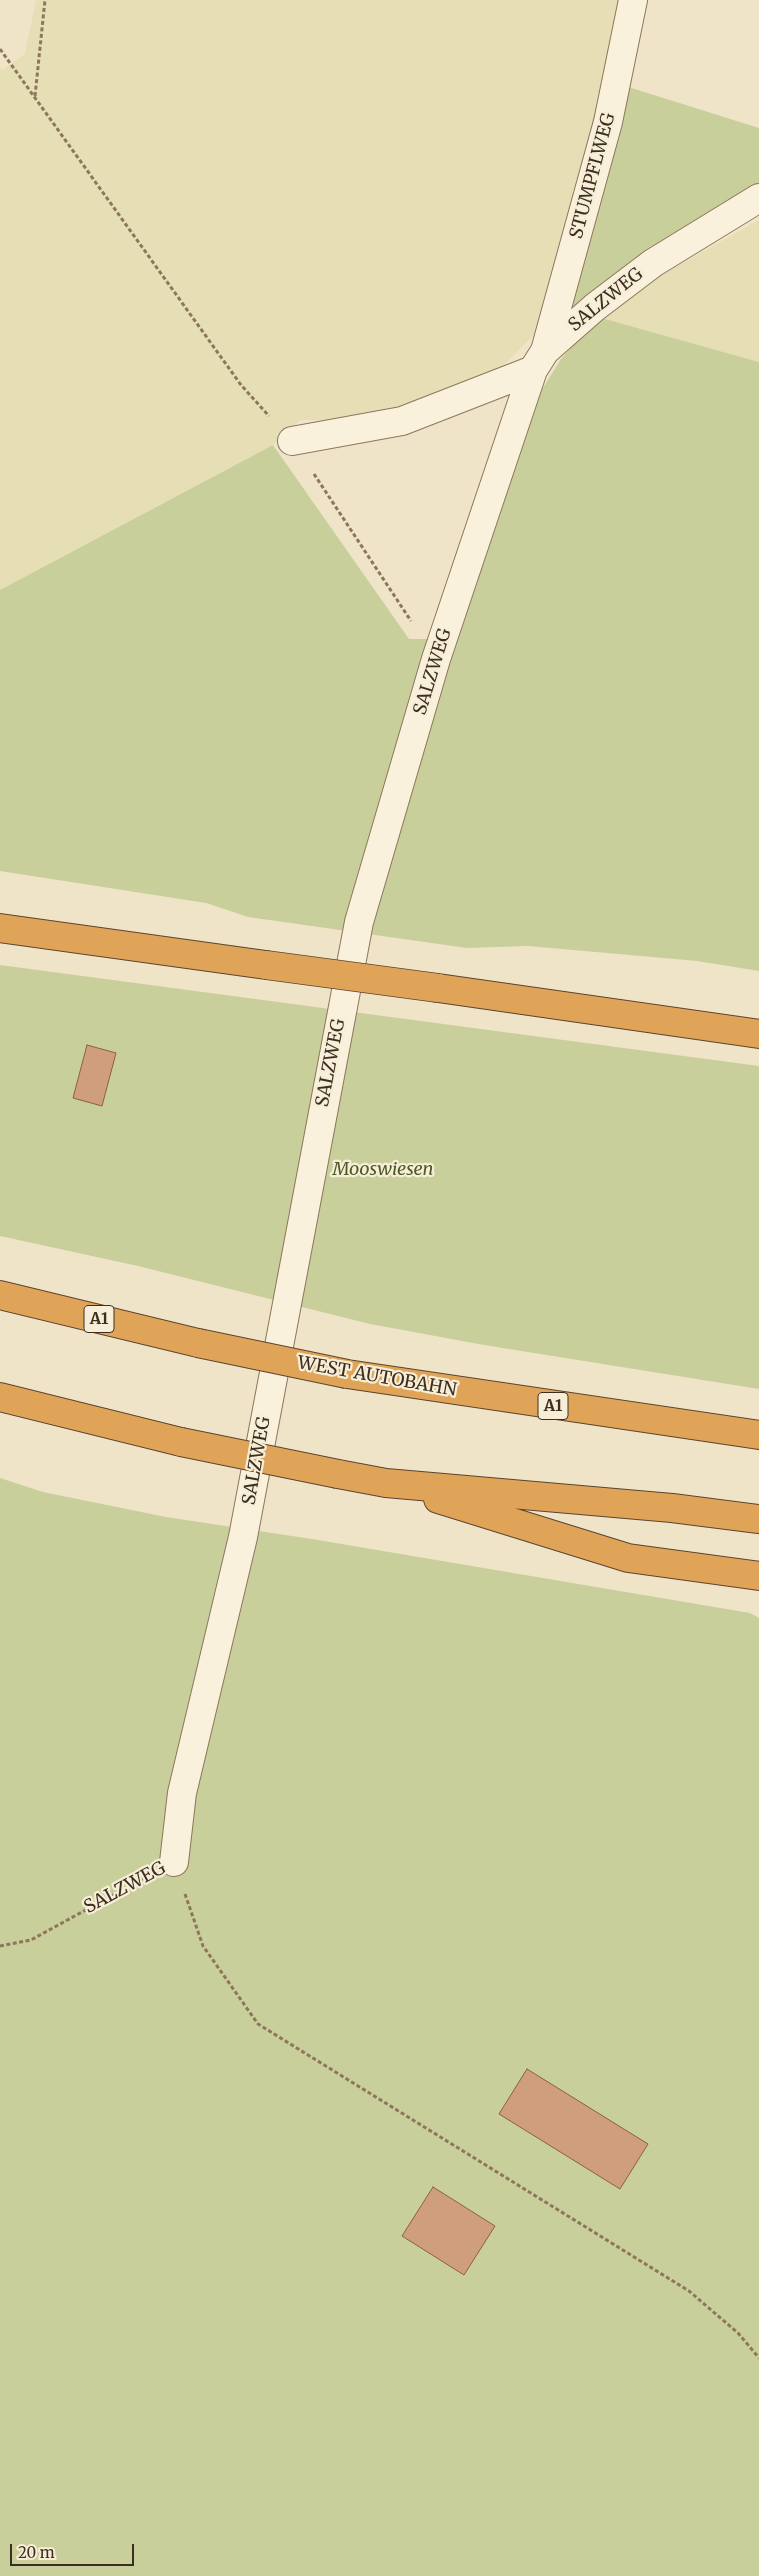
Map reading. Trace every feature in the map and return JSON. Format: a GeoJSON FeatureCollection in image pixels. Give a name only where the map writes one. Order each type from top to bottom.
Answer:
{"type":"FeatureCollection","features":[{"type":"Feature","properties":{"kind":"highway"},"geometry":{"type":"LineString","coordinates":[[0,928],[759,1034]]}},
{"type":"Feature","properties":{"kind":"highway","name":"WEST AUTOBAHN"},"geometry":{"type":"LineString","coordinates":[[0,1295],[198,1343],[347,1374],[759,1435]]}},
{"type":"Feature","properties":{"kind":"highway"},"geometry":{"type":"LineString","coordinates":[[0,1398],[181,1442],[386,1483],[672,1508],[759,1518]]}},
{"type":"Feature","properties":{"kind":"highway"},"geometry":{"type":"LineString","coordinates":[[386,1483],[628,1558],[759,1576]]}},
{"type":"Feature","properties":{"kind":"street","name":"STUMPFLWEG"},"geometry":{"type":"LineString","coordinates":[[539,361],[608,122],[633,0]]}},
{"type":"Feature","properties":{"kind":"street","name":"SALZWEG"},"geometry":{"type":"LineString","coordinates":[[174,1862],[182,1793],[243,1537],[359,922],[436,659],[539,361],[595,307],[653,263],[759,198]]}},
{"type":"Feature","properties":{"kind":"street"},"geometry":{"type":"LineString","coordinates":[[292,441],[402,420],[539,361]]}},
{"type":"Feature","properties":{"kind":"path"},"geometry":{"type":"LineString","coordinates":[[35,96],[44,0]]}},
{"type":"Feature","properties":{"kind":"path"},"geometry":{"type":"LineString","coordinates":[[0,49],[241,385],[292,441],[436,659]]}},
{"type":"Feature","properties":{"kind":"path"},"geometry":{"type":"LineString","coordinates":[[174,1862],[203,1946],[258,2024],[688,2291],[738,2333],[759,2358]]}},
{"type":"Feature","properties":{"kind":"path","name":"SALZWEG"},"geometry":{"type":"LineString","coordinates":[[0,1946],[31,1940],[174,1862]]}},
{"type":"Feature","properties":{"kind":"shaded area"},"geometry":{"type":"Polygon","coordinates":[[[36,0],[623,0],[540,329],[498,370],[448,392],[350,420],[300,420],[273,445],[0,590],[0,67],[3,70],[25,54],[36,0]]]}},
{"type":"Feature","properties":{"kind":"shaded area"},"geometry":{"type":"Polygon","coordinates":[[[759,220],[759,362],[598,317],[670,270],[759,220]]]}},
{"type":"Feature","properties":{"kind":"green space"},"geometry":{"type":"Polygon","coordinates":[[[603,79],[759,128],[759,185],[540,329],[603,79]]]}},
{"type":"Feature","properties":{"kind":"green space"},"geometry":{"type":"Polygon","coordinates":[[[598,317],[759,362],[759,971],[697,961],[528,946],[467,948],[248,917],[206,903],[0,871],[0,590],[273,445],[409,639],[452,639],[519,438],[541,391],[561,359],[598,317]]]}},
{"type":"Feature","properties":{"kind":"green space","name":"Mooswiesen"},"geometry":{"type":"Polygon","coordinates":[[[0,965],[759,1066],[759,1389],[484,1345],[370,1324],[138,1266],[0,1236],[0,965]]]}},
{"type":"Feature","properties":{"kind":"green space"},"geometry":{"type":"Polygon","coordinates":[[[0,1478],[43,1492],[166,1517],[312,1539],[750,1613],[759,1618],[759,2576],[0,2576],[0,1478]]]}},
{"type":"Feature","properties":{"kind":"building"},"geometry":{"type":"Polygon","coordinates":[[[87,1045],[116,1053],[102,1106],[73,1098],[87,1045]]]}},
{"type":"Feature","properties":{"kind":"building"},"geometry":{"type":"Polygon","coordinates":[[[527,2069],[648,2144],[620,2189],[499,2114],[527,2069]]]}},
{"type":"Feature","properties":{"kind":"building"},"geometry":{"type":"Polygon","coordinates":[[[433,2187],[495,2226],[464,2275],[402,2236],[433,2187]]]}}]}
